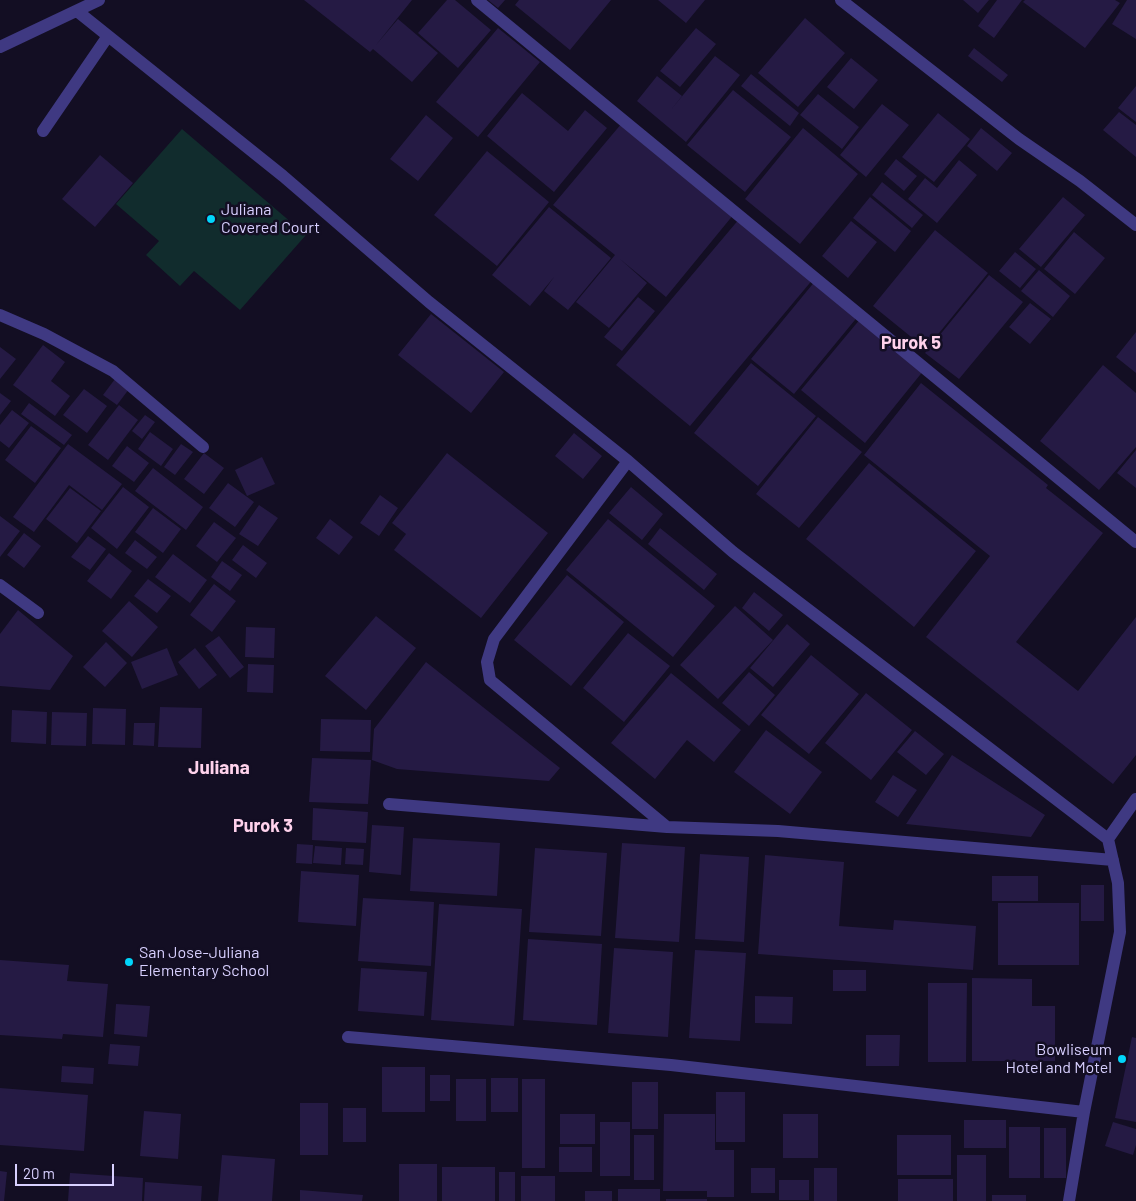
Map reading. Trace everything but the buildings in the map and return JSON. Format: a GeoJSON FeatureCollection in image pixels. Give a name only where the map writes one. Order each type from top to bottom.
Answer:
{"type":"FeatureCollection","features":[{"type":"Feature","properties":{"kind":"street"},"geometry":{"type":"LineString","coordinates":[[0,47],[99,0]]}},
{"type":"Feature","properties":{"kind":"street"},"geometry":{"type":"LineString","coordinates":[[477,0],[1136,542]]}},
{"type":"Feature","properties":{"kind":"street"},"geometry":{"type":"LineString","coordinates":[[841,0],[1019,139],[1080,181],[1136,225]]}},
{"type":"Feature","properties":{"kind":"street"},"geometry":{"type":"LineString","coordinates":[[77,11],[283,176],[429,302],[628,461],[733,552],[1108,839],[1118,884],[1120,932],[1084,1112],[1069,1201]]}},
{"type":"Feature","properties":{"kind":"street"},"geometry":{"type":"LineString","coordinates":[[43,131],[108,36]]}},
{"type":"Feature","properties":{"kind":"street"},"geometry":{"type":"LineString","coordinates":[[0,315],[44,334],[113,371],[203,447]]}},
{"type":"Feature","properties":{"kind":"street"},"geometry":{"type":"LineString","coordinates":[[628,461],[494,639],[486,662],[490,680],[667,827]]}},
{"type":"Feature","properties":{"kind":"street"},"geometry":{"type":"LineString","coordinates":[[0,585],[38,613]]}},
{"type":"Feature","properties":{"kind":"street"},"geometry":{"type":"LineString","coordinates":[[1108,839],[1136,799]]}},
{"type":"Feature","properties":{"kind":"street"},"geometry":{"type":"LineString","coordinates":[[389,804],[667,827],[778,831],[1113,860]]}},
{"type":"Feature","properties":{"kind":"street"},"geometry":{"type":"LineString","coordinates":[[348,1037],[681,1066],[1084,1112]]}},
{"type":"Feature","properties":{"kind":"green space","name":"Juliana Covered Court"},"geometry":{"type":"Polygon","coordinates":[[[182,129],[306,235],[240,310],[194,271],[180,286],[146,255],[159,241],[116,204],[182,129]]]}},
{"type":"Feature","properties":{"kind":"place","name":"Juliana Covered Court"},"geometry":{"type":"Point","coordinates":[211,219]}},
{"type":"Feature","properties":{"kind":"place","name":"San Jose-Juliana Elementary School"},"geometry":{"type":"Point","coordinates":[129,962]}},
{"type":"Feature","properties":{"kind":"place","name":"Bowliseum Hotel and Motel"},"geometry":{"type":"Point","coordinates":[1122,1059]}},
{"type":"Feature","properties":{"kind":"district","name":"Purok 5"},"geometry":{"type":"Point","coordinates":[911,343]}},
{"type":"Feature","properties":{"kind":"district","name":"Juliana"},"geometry":{"type":"Point","coordinates":[219,768]}},
{"type":"Feature","properties":{"kind":"district","name":"Purok 3"},"geometry":{"type":"Point","coordinates":[263,826]}}]}
